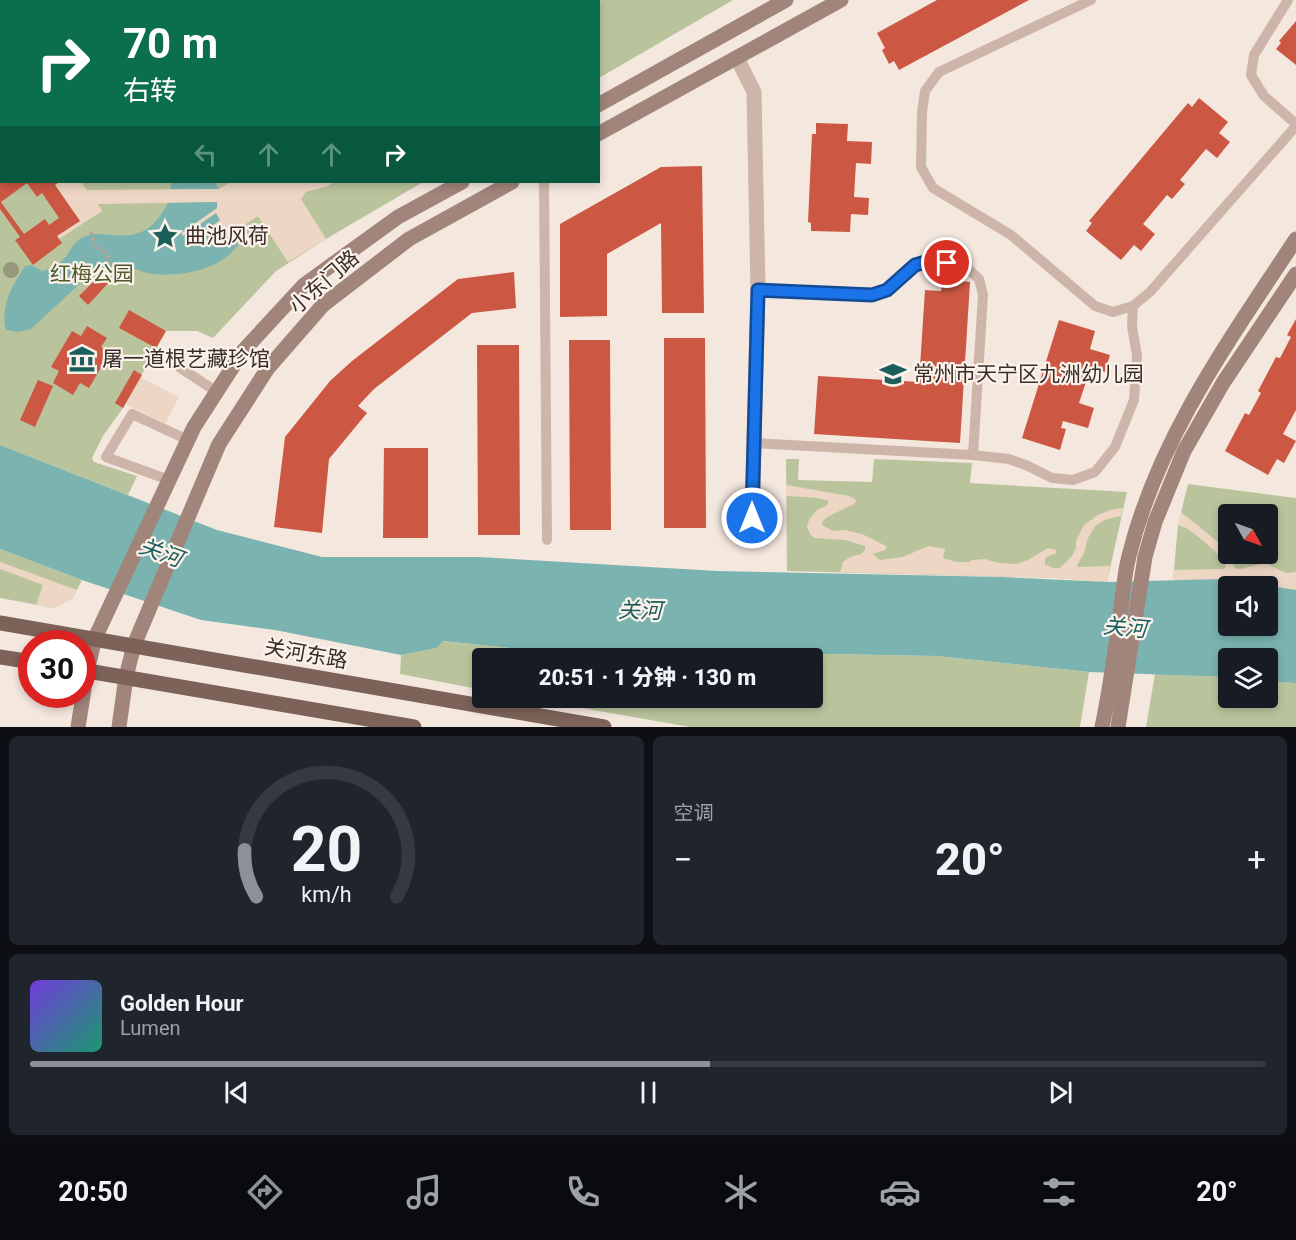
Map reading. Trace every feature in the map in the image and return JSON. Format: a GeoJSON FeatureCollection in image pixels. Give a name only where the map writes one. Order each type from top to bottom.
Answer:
{"type":"FeatureCollection","features":[{"type":"Feature","properties":{"kind":"main road"},"geometry":{"type":"LineString","coordinates":[[600,104],[786,0]]}},
{"type":"Feature","properties":{"kind":"main road"},"geometry":{"type":"LineString","coordinates":[[600,133],[841,0]]}},
{"type":"Feature","properties":{"kind":"main road","name":"小东门路"},"geometry":{"type":"LineString","coordinates":[[96,636],[188,440],[243,351],[304,285],[398,217],[460,183]]}},
{"type":"Feature","properties":{"kind":"main road","name":"小东门路"},"geometry":{"type":"LineString","coordinates":[[134,645],[219,444],[268,368],[323,305],[409,238],[510,183]]}},
{"type":"Feature","properties":{"kind":"main road"},"geometry":{"type":"LineString","coordinates":[[1118,727],[1128,557],[1147,498],[1170,442],[1205,377],[1296,239]]}},
{"type":"Feature","properties":{"kind":"main road"},"geometry":{"type":"LineString","coordinates":[[1102,727],[1119,680],[1145,557],[1155,522],[1184,451],[1223,383],[1296,274]]}},
{"type":"Feature","properties":{"kind":"main road","name":"关河东路"},"geometry":{"type":"LineString","coordinates":[[0,623],[44,630]]}},
{"type":"Feature","properties":{"kind":"main road","name":"关河东路"},"geometry":{"type":"LineString","coordinates":[[96,638],[604,727]]}},
{"type":"Feature","properties":{"kind":"main road"},"geometry":{"type":"LineString","coordinates":[[119,727],[126,677],[134,645]]}},
{"type":"Feature","properties":{"kind":"main road"},"geometry":{"type":"LineString","coordinates":[[0,657],[18,660]]}},
{"type":"Feature","properties":{"kind":"main road"},"geometry":{"type":"LineString","coordinates":[[96,672],[414,727]]}},
{"type":"Feature","properties":{"kind":"main road"},"geometry":{"type":"LineString","coordinates":[[78,727],[80,708]]}},
{"type":"Feature","properties":{"kind":"street"},"geometry":{"type":"LineString","coordinates":[[737,58],[754,92],[758,290],[752,443],[752,518]]}},
{"type":"Feature","properties":{"kind":"lane"},"geometry":{"type":"LineString","coordinates":[[1091,0],[939,72],[925,91],[922,112],[921,167],[933,188],[1011,235],[1095,306],[1113,312],[1133,306],[1150,292],[1296,125],[1264,96],[1251,75],[1254,55],[1288,0]]}},
{"type":"Feature","properties":{"kind":"lane"},"geometry":{"type":"LineString","coordinates":[[544,183],[547,540]]}},
{"type":"Feature","properties":{"kind":"lane"},"geometry":{"type":"LineString","coordinates":[[758,290],[872,295],[887,290],[915,265],[929,261],[964,265],[979,279],[983,295],[973,455]]}},
{"type":"Feature","properties":{"kind":"lane"},"geometry":{"type":"LineString","coordinates":[[752,443],[1009,459],[1052,478],[1073,480],[1095,472],[1115,447],[1134,400],[1137,356],[1131,326],[1133,306]]}},
{"type":"Feature","properties":{"kind":"lane"},"geometry":{"type":"LineString","coordinates":[[170,361],[217,392]]}},
{"type":"Feature","properties":{"kind":"lane"},"geometry":{"type":"LineString","coordinates":[[168,482],[106,457],[132,414],[188,440]]}},
{"type":"Feature","properties":{"kind":"path"},"geometry":{"type":"LineString","coordinates":[[90,232],[94,244],[106,253],[108,267]]}},
{"type":"Feature","properties":{"kind":"green space","name":"红梅公园"},"geometry":{"type":"Polygon","coordinates":[[[600,0],[733,0],[600,77],[600,0]]]}},
{"type":"Feature","properties":{"kind":"green space","name":"红梅公园"},"geometry":{"type":"Polygon","coordinates":[[[0,183],[421,183],[276,271],[213,338],[197,331],[166,331],[92,458],[94,462],[137,476],[128,495],[0,445],[0,183]]]}},
{"type":"Feature","properties":{"kind":"green space"},"geometry":{"type":"Polygon","coordinates":[[[786,459],[799,459],[798,480],[872,482],[874,459],[972,463],[970,483],[1127,492],[1107,582],[1056,578],[787,571],[786,459]]]}},
{"type":"Feature","properties":{"kind":"green space"},"geometry":{"type":"Polygon","coordinates":[[[1188,484],[1296,498],[1296,590],[1278,587],[1278,576],[1218,576],[1218,579],[1173,580],[1178,525],[1188,484]]]}},
{"type":"Feature","properties":{"kind":"green space"},"geometry":{"type":"Polygon","coordinates":[[[0,549],[82,580],[73,598],[54,608],[0,598],[0,549]]]}},
{"type":"Feature","properties":{"kind":"green space"},"geometry":{"type":"Polygon","coordinates":[[[442,641],[511,648],[472,648],[472,688],[400,674],[401,655],[437,648],[442,641]]]}},
{"type":"Feature","properties":{"kind":"green space"},"geometry":{"type":"Polygon","coordinates":[[[823,654],[937,656],[1089,672],[1080,727],[690,727],[582,708],[823,708],[823,654]]]}},
{"type":"Feature","properties":{"kind":"green space"},"geometry":{"type":"Polygon","coordinates":[[[1155,674],[1218,677],[1218,708],[1278,708],[1278,682],[1296,683],[1296,727],[1146,727],[1155,674]]]}},
{"type":"Feature","properties":{"kind":"shaded area"},"geometry":{"type":"Polygon","coordinates":[[[82,183],[87,190],[219,189],[229,183],[332,183],[306,192],[301,199],[326,239],[288,262],[258,216],[213,246],[211,242],[199,242],[196,238],[220,220],[183,236],[181,233],[217,208],[216,202],[98,204],[102,211],[59,239],[57,236],[80,221],[55,185],[82,183]]]}},
{"type":"Feature","properties":{"kind":"shaded area"},"geometry":{"type":"Polygon","coordinates":[[[140,377],[179,397],[165,424],[125,404],[140,377]]]}},
{"type":"Feature","properties":{"kind":"shaded area"},"geometry":{"type":"Polygon","coordinates":[[[786,485],[855,499],[854,504],[827,517],[822,525],[833,531],[845,530],[862,534],[884,545],[887,547],[885,550],[872,554],[880,560],[903,557],[928,546],[945,549],[943,558],[956,562],[985,559],[998,563],[1016,564],[1048,548],[1056,550],[1056,553],[1045,558],[1045,564],[1053,568],[1060,568],[1072,556],[1084,525],[1098,515],[1123,508],[1121,516],[1107,519],[1096,525],[1077,565],[1078,567],[1110,566],[1107,582],[1056,578],[840,572],[843,562],[861,554],[865,546],[845,540],[814,538],[807,527],[809,520],[817,510],[828,504],[828,501],[786,496],[786,485]]]}},
{"type":"Feature","properties":{"kind":"shaded area"},"geometry":{"type":"Polygon","coordinates":[[[1181,512],[1218,542],[1218,555],[1188,529],[1178,525],[1181,512]]]}},
{"type":"Feature","properties":{"kind":"shaded area"},"geometry":{"type":"Polygon","coordinates":[[[0,562],[77,590],[73,598],[54,608],[36,605],[43,585],[0,569],[0,562]]]}},
{"type":"Feature","properties":{"kind":"shaded area"},"geometry":{"type":"Polygon","coordinates":[[[1225,564],[1233,564],[1235,568],[1240,569],[1267,564],[1286,573],[1296,572],[1296,590],[1278,587],[1278,576],[1218,576],[1218,579],[1173,580],[1174,570],[1224,569],[1225,564]]]}},
{"type":"Feature","properties":{"kind":"water"},"geometry":{"type":"Polygon","coordinates":[[[172,183],[216,183],[219,189],[170,189],[172,183]]]}},
{"type":"Feature","properties":{"kind":"water"},"geometry":{"type":"Polygon","coordinates":[[[217,202],[217,208],[181,233],[183,236],[216,213],[220,220],[196,238],[199,241],[221,225],[227,230],[211,242],[213,246],[230,233],[236,238],[238,245],[221,260],[200,270],[164,275],[117,265],[104,269],[100,265],[31,329],[19,332],[6,330],[5,313],[8,296],[25,266],[31,265],[42,271],[53,267],[63,260],[80,239],[88,235],[122,236],[139,233],[158,219],[168,203],[217,202]]]}},
{"type":"Feature","properties":{"kind":"water","name":"关河"},"geometry":{"type":"Polygon","coordinates":[[[0,445],[217,530],[322,557],[478,557],[717,571],[1002,577],[1107,582],[1218,579],[1218,636],[1278,636],[1278,587],[1296,590],[1296,683],[1278,682],[1278,648],[1218,648],[1218,677],[1089,672],[937,656],[823,654],[823,648],[511,648],[443,641],[437,648],[401,655],[275,630],[201,620],[82,580],[0,549],[0,445]]]}},
{"type":"Feature","properties":{"kind":"building"},"geometry":{"type":"Polygon","coordinates":[[[937,0],[1029,0],[899,70],[894,61],[889,64],[882,50],[885,48],[877,33],[937,0]]]}},
{"type":"Feature","properties":{"kind":"building"},"geometry":{"type":"Polygon","coordinates":[[[1296,21],[1296,65],[1276,49],[1281,43],[1279,41],[1296,21]]]}},
{"type":"Feature","properties":{"kind":"building"},"geometry":{"type":"Polygon","coordinates":[[[1199,98],[1228,122],[1219,133],[1230,142],[1217,158],[1206,149],[1180,180],[1185,184],[1172,199],[1167,195],[1143,224],[1155,234],[1141,251],[1134,245],[1121,260],[1086,231],[1092,223],[1089,221],[1188,103],[1192,107],[1199,98]]]}},
{"type":"Feature","properties":{"kind":"building"},"geometry":{"type":"Polygon","coordinates":[[[816,123],[848,124],[847,141],[872,142],[871,164],[856,163],[854,197],[869,198],[868,215],[851,214],[850,232],[811,231],[811,223],[808,222],[812,134],[816,134],[816,123]]]}},
{"type":"Feature","properties":{"kind":"building"},"geometry":{"type":"Polygon","coordinates":[[[702,166],[704,313],[662,313],[661,223],[607,254],[607,316],[560,317],[560,224],[661,167],[702,166]]]}},
{"type":"Feature","properties":{"kind":"building"},"geometry":{"type":"Polygon","coordinates":[[[0,183],[27,183],[58,183],[55,185],[80,221],[57,236],[62,243],[33,265],[15,240],[20,237],[0,209],[0,183]],[[27,183],[1,202],[24,234],[45,219],[49,225],[59,218],[42,193],[37,197],[27,183]]]}},
{"type":"Feature","properties":{"kind":"building"},"geometry":{"type":"Polygon","coordinates":[[[103,272],[111,280],[88,305],[79,296],[103,272]]]}},
{"type":"Feature","properties":{"kind":"building"},"geometry":{"type":"Polygon","coordinates":[[[514,272],[516,308],[472,313],[374,389],[358,406],[367,413],[329,459],[322,533],[274,527],[285,437],[330,381],[352,361],[458,279],[514,272]]]}},
{"type":"Feature","properties":{"kind":"building"},"geometry":{"type":"Polygon","coordinates":[[[942,280],[970,282],[960,443],[814,434],[818,376],[919,382],[925,290],[941,291],[942,280]]]}},
{"type":"Feature","properties":{"kind":"building"},"geometry":{"type":"Polygon","coordinates":[[[129,310],[166,331],[156,348],[119,328],[129,310]]]}},
{"type":"Feature","properties":{"kind":"building"},"geometry":{"type":"Polygon","coordinates":[[[1296,319],[1296,410],[1283,434],[1296,441],[1284,463],[1277,459],[1268,475],[1225,451],[1245,413],[1249,415],[1261,393],[1258,391],[1276,357],[1280,358],[1291,337],[1287,335],[1296,319]]]}},
{"type":"Feature","properties":{"kind":"building"},"geometry":{"type":"Polygon","coordinates":[[[1059,320],[1095,331],[1090,349],[1110,355],[1105,372],[1091,367],[1079,403],[1094,408],[1088,428],[1063,421],[1061,428],[1066,429],[1060,450],[1022,438],[1059,320]]]}},
{"type":"Feature","properties":{"kind":"building"},"geometry":{"type":"Polygon","coordinates":[[[87,326],[107,338],[101,347],[110,352],[89,388],[80,383],[73,395],[53,383],[59,371],[51,367],[72,331],[81,336],[87,326]]]}},
{"type":"Feature","properties":{"kind":"building"},"geometry":{"type":"Polygon","coordinates":[[[664,338],[705,338],[706,528],[664,528],[664,338]]]}},
{"type":"Feature","properties":{"kind":"building"},"geometry":{"type":"Polygon","coordinates":[[[569,340],[610,340],[611,530],[570,530],[569,340]]]}},
{"type":"Feature","properties":{"kind":"building"},"geometry":{"type":"Polygon","coordinates":[[[477,345],[519,345],[520,535],[478,535],[477,345]]]}},
{"type":"Feature","properties":{"kind":"building"},"geometry":{"type":"Polygon","coordinates":[[[134,370],[142,375],[123,408],[115,403],[134,370]]]}},
{"type":"Feature","properties":{"kind":"building"},"geometry":{"type":"Polygon","coordinates":[[[38,380],[53,386],[35,427],[20,420],[38,380]]]}},
{"type":"Feature","properties":{"kind":"building"},"geometry":{"type":"Polygon","coordinates":[[[384,448],[428,448],[428,538],[383,538],[384,448]]]}},
{"type":"Feature","properties":{"kind":"place","name":"曲池风荷"},"geometry":{"type":"Point","coordinates":[165,236]}},
{"type":"Feature","properties":{"kind":"place","name":"屠一道根艺藏珍馆"},"geometry":{"type":"Point","coordinates":[82,359]}},
{"type":"Feature","properties":{"kind":"place","name":"常州市天宁区九洲幼儿园"},"geometry":{"type":"Point","coordinates":[893,374]}},
{"type":"Feature","properties":{"kind":"route"},"geometry":{"type":"LineString","coordinates":[[752,518],[752,443],[758,290],[872,295],[887,290],[915,265],[929,261],[947,263]]}}]}
